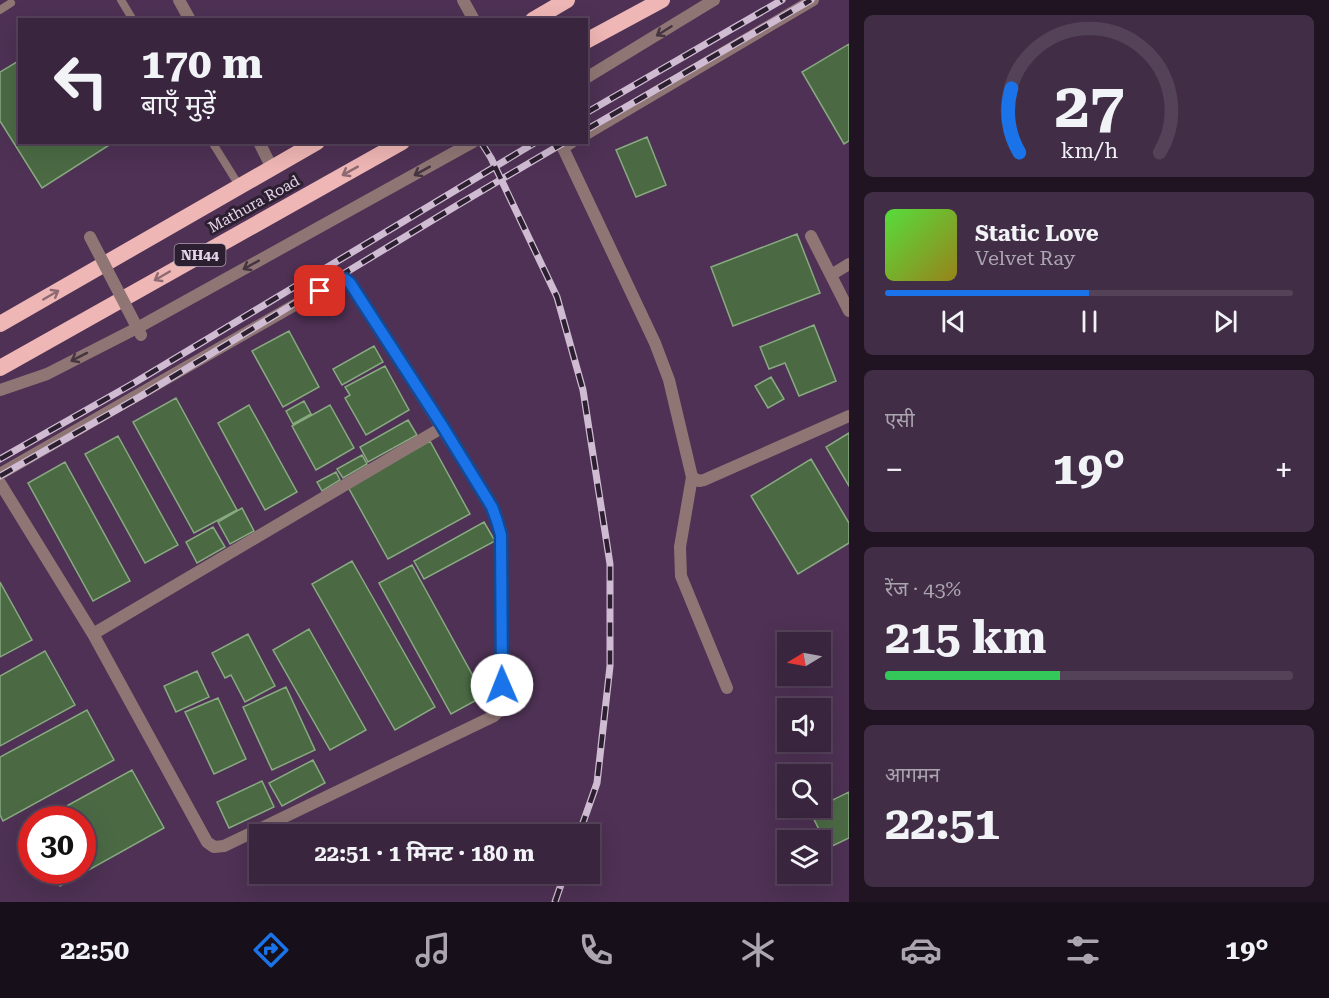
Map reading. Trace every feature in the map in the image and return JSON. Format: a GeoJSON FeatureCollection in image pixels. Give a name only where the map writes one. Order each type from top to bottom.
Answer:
{"type":"FeatureCollection","features":[{"type":"Feature","properties":{"kind":"highway"},"geometry":{"type":"LineString","coordinates":[[536,18],[567,0]]}},
{"type":"Feature","properties":{"kind":"highway"},"geometry":{"type":"LineString","coordinates":[[588,40],[662,0]]}},
{"type":"Feature","properties":{"kind":"highway","name":"Mathura Road"},"geometry":{"type":"LineString","coordinates":[[0,324],[314,144]]}},
{"type":"Feature","properties":{"kind":"highway","name":"Mathura Road"},"geometry":{"type":"LineString","coordinates":[[0,369],[398,144]]}},
{"type":"Feature","properties":{"kind":"street"},"geometry":{"type":"LineString","coordinates":[[179,0],[189,18]]}},
{"type":"Feature","properties":{"kind":"street"},"geometry":{"type":"LineString","coordinates":[[463,0],[473,18]]}},
{"type":"Feature","properties":{"kind":"street"},"geometry":{"type":"LineString","coordinates":[[588,77],[714,0]]}},
{"type":"Feature","properties":{"kind":"street"},"geometry":{"type":"LineString","coordinates":[[588,133],[813,0]]}},
{"type":"Feature","properties":{"kind":"street"},"geometry":{"type":"LineString","coordinates":[[260,144],[272,168]]}},
{"type":"Feature","properties":{"kind":"street"},"geometry":{"type":"LineString","coordinates":[[0,390],[47,374],[139,327],[469,144]]}},
{"type":"Feature","properties":{"kind":"street"},"geometry":{"type":"LineString","coordinates":[[569,144],[563,148],[656,343],[669,380],[692,477],[680,547],[681,576],[728,688]]}},
{"type":"Feature","properties":{"kind":"street"},"geometry":{"type":"LineString","coordinates":[[811,236],[849,311]]}},
{"type":"Feature","properties":{"kind":"street"},"geometry":{"type":"LineString","coordinates":[[90,237],[141,334]]}},
{"type":"Feature","properties":{"kind":"street"},"geometry":{"type":"LineString","coordinates":[[831,275],[849,264]]}},
{"type":"Feature","properties":{"kind":"street"},"geometry":{"type":"LineString","coordinates":[[0,474],[340,279],[345,279],[350,283],[443,427],[492,507],[501,535],[501,709],[494,716],[224,846],[214,847],[207,842],[93,634],[0,483]]}},
{"type":"Feature","properties":{"kind":"street"},"geometry":{"type":"LineString","coordinates":[[692,477],[699,481],[704,480],[849,416]]}},
{"type":"Feature","properties":{"kind":"street"},"geometry":{"type":"LineString","coordinates":[[93,634],[443,427]]}},
{"type":"Feature","properties":{"kind":"lane"},"geometry":{"type":"LineString","coordinates":[[121,0],[132,18]]}},
{"type":"Feature","properties":{"kind":"lane"},"geometry":{"type":"LineString","coordinates":[[0,10],[12,1]]}},
{"type":"Feature","properties":{"kind":"lane"},"geometry":{"type":"LineString","coordinates":[[213,144],[240,187]]}},
{"type":"Feature","properties":{"kind":"building"},"geometry":{"type":"Polygon","coordinates":[[[849,44],[849,141],[844,144],[802,72],[849,44]]]}},
{"type":"Feature","properties":{"kind":"building"},"geometry":{"type":"Polygon","coordinates":[[[18,61],[18,144],[111,144],[42,188],[0,121],[0,72],[18,61]]]}},
{"type":"Feature","properties":{"kind":"building"},"geometry":{"type":"Polygon","coordinates":[[[647,137],[666,185],[636,197],[616,150],[647,137]]]}},
{"type":"Feature","properties":{"kind":"building"},"geometry":{"type":"Polygon","coordinates":[[[797,234],[820,293],[733,326],[711,267],[797,234]]]}},
{"type":"Feature","properties":{"kind":"building"},"geometry":{"type":"Polygon","coordinates":[[[814,325],[836,381],[799,396],[785,363],[769,369],[760,347],[814,325]]]}},
{"type":"Feature","properties":{"kind":"building"},"geometry":{"type":"Polygon","coordinates":[[[289,331],[319,387],[283,407],[252,351],[289,331]]]}},
{"type":"Feature","properties":{"kind":"building"},"geometry":{"type":"Polygon","coordinates":[[[374,346],[383,362],[342,385],[333,369],[374,346]]]}},
{"type":"Feature","properties":{"kind":"building"},"geometry":{"type":"Polygon","coordinates":[[[385,366],[409,410],[366,435],[345,398],[350,395],[345,387],[385,366]]]}},
{"type":"Feature","properties":{"kind":"building"},"geometry":{"type":"Polygon","coordinates":[[[771,377],[784,399],[768,408],[755,386],[771,377]]]}},
{"type":"Feature","properties":{"kind":"building"},"geometry":{"type":"Polygon","coordinates":[[[176,398],[237,510],[194,533],[133,422],[176,398]]]}},
{"type":"Feature","properties":{"kind":"building"},"geometry":{"type":"Polygon","coordinates":[[[304,401],[311,414],[293,424],[286,411],[304,401]]]}},
{"type":"Feature","properties":{"kind":"building"},"geometry":{"type":"Polygon","coordinates":[[[249,405],[297,492],[265,510],[218,423],[249,405]]]}},
{"type":"Feature","properties":{"kind":"building"},"geometry":{"type":"Polygon","coordinates":[[[330,405],[354,448],[316,470],[292,426],[330,405]]]}},
{"type":"Feature","properties":{"kind":"building"},"geometry":{"type":"Polygon","coordinates":[[[408,420],[417,435],[368,462],[360,447],[408,420]]]}},
{"type":"Feature","properties":{"kind":"building"},"geometry":{"type":"Polygon","coordinates":[[[849,433],[849,486],[826,447],[849,433]]]}},
{"type":"Feature","properties":{"kind":"building"},"geometry":{"type":"Polygon","coordinates":[[[118,436],[178,545],[145,563],[85,454],[118,436]]]}},
{"type":"Feature","properties":{"kind":"building"},"geometry":{"type":"Polygon","coordinates":[[[430,441],[470,514],[388,559],[348,487],[430,441]]]}},
{"type":"Feature","properties":{"kind":"building"},"geometry":{"type":"Polygon","coordinates":[[[362,455],[367,464],[343,478],[337,469],[362,455]]]}},
{"type":"Feature","properties":{"kind":"building"},"geometry":{"type":"Polygon","coordinates":[[[811,459],[849,523],[849,543],[798,574],[751,496],[811,459]]]}},
{"type":"Feature","properties":{"kind":"building"},"geometry":{"type":"Polygon","coordinates":[[[65,462],[130,581],[93,601],[28,483],[65,462]]]}},
{"type":"Feature","properties":{"kind":"building"},"geometry":{"type":"Polygon","coordinates":[[[336,472],[340,480],[322,491],[317,482],[336,472]]]}},
{"type":"Feature","properties":{"kind":"building"},"geometry":{"type":"Polygon","coordinates":[[[242,508],[254,531],[230,544],[218,522],[242,508]]]}},
{"type":"Feature","properties":{"kind":"building"},"geometry":{"type":"Polygon","coordinates":[[[484,522],[495,541],[424,579],[414,561],[484,522]]]}},
{"type":"Feature","properties":{"kind":"building"},"geometry":{"type":"Polygon","coordinates":[[[213,527],[225,547],[197,563],[186,542],[213,527]]]}},
{"type":"Feature","properties":{"kind":"building"},"geometry":{"type":"Polygon","coordinates":[[[352,561],[435,707],[395,730],[312,584],[352,561]]]}},
{"type":"Feature","properties":{"kind":"building"},"geometry":{"type":"Polygon","coordinates":[[[412,565],[484,696],[451,714],[379,583],[412,565]]]}},
{"type":"Feature","properties":{"kind":"building"},"geometry":{"type":"Polygon","coordinates":[[[0,582],[32,640],[0,657],[0,582]]]}},
{"type":"Feature","properties":{"kind":"building"},"geometry":{"type":"Polygon","coordinates":[[[309,629],[366,730],[330,750],[273,650],[309,629]]]}},
{"type":"Feature","properties":{"kind":"building"},"geometry":{"type":"Polygon","coordinates":[[[248,634],[275,686],[245,702],[231,675],[225,678],[212,653],[248,634]]]}},
{"type":"Feature","properties":{"kind":"building"},"geometry":{"type":"Polygon","coordinates":[[[45,651],[75,705],[0,746],[0,676],[45,651]]]}},
{"type":"Feature","properties":{"kind":"building"},"geometry":{"type":"Polygon","coordinates":[[[197,671],[209,697],[176,712],[164,686],[197,671]]]}},
{"type":"Feature","properties":{"kind":"building"},"geometry":{"type":"Polygon","coordinates":[[[286,687],[315,750],[272,770],[243,707],[286,687]]]}},
{"type":"Feature","properties":{"kind":"building"},"geometry":{"type":"Polygon","coordinates":[[[218,698],[246,759],[214,774],[185,712],[218,698]]]}},
{"type":"Feature","properties":{"kind":"building"},"geometry":{"type":"Polygon","coordinates":[[[87,710],[114,760],[30,806],[18,806],[18,813],[3,821],[0,815],[0,757],[87,710]]]}},
{"type":"Feature","properties":{"kind":"building"},"geometry":{"type":"Polygon","coordinates":[[[313,760],[325,783],[282,806],[269,783],[313,760]]]}},
{"type":"Feature","properties":{"kind":"building"},"geometry":{"type":"Polygon","coordinates":[[[132,770],[164,828],[96,866],[96,806],[67,806],[132,770]]]}},
{"type":"Feature","properties":{"kind":"building"},"geometry":{"type":"Polygon","coordinates":[[[262,781],[274,807],[229,828],[217,802],[262,781]]]}},
{"type":"Feature","properties":{"kind":"building"},"geometry":{"type":"Polygon","coordinates":[[[849,792],[849,838],[831,847],[831,830],[819,830],[813,818],[831,818],[831,801],[849,792]]]}},
{"type":"Feature","properties":{"kind":"railway"},"geometry":{"type":"LineString","coordinates":[[588,112],[782,0]]}},
{"type":"Feature","properties":{"kind":"railway"},"geometry":{"type":"LineString","coordinates":[[588,129],[811,0]]}},
{"type":"Feature","properties":{"kind":"railway"},"geometry":{"type":"LineString","coordinates":[[482,144],[557,297],[583,390],[610,564],[610,666],[597,783],[583,824]]}},
{"type":"Feature","properties":{"kind":"railway"},"geometry":{"type":"LineString","coordinates":[[0,459],[134,383],[533,144]]}},
{"type":"Feature","properties":{"kind":"railway"},"geometry":{"type":"LineString","coordinates":[[0,476],[141,396],[562,144]]}},
{"type":"Feature","properties":{"kind":"railway"},"geometry":{"type":"LineString","coordinates":[[555,902],[561,884]]}},
{"type":"Feature","properties":{"kind":"route"},"geometry":{"type":"LineString","coordinates":[[320,291],[340,279],[345,279],[350,283],[492,507],[501,535],[502,685]]}}]}
